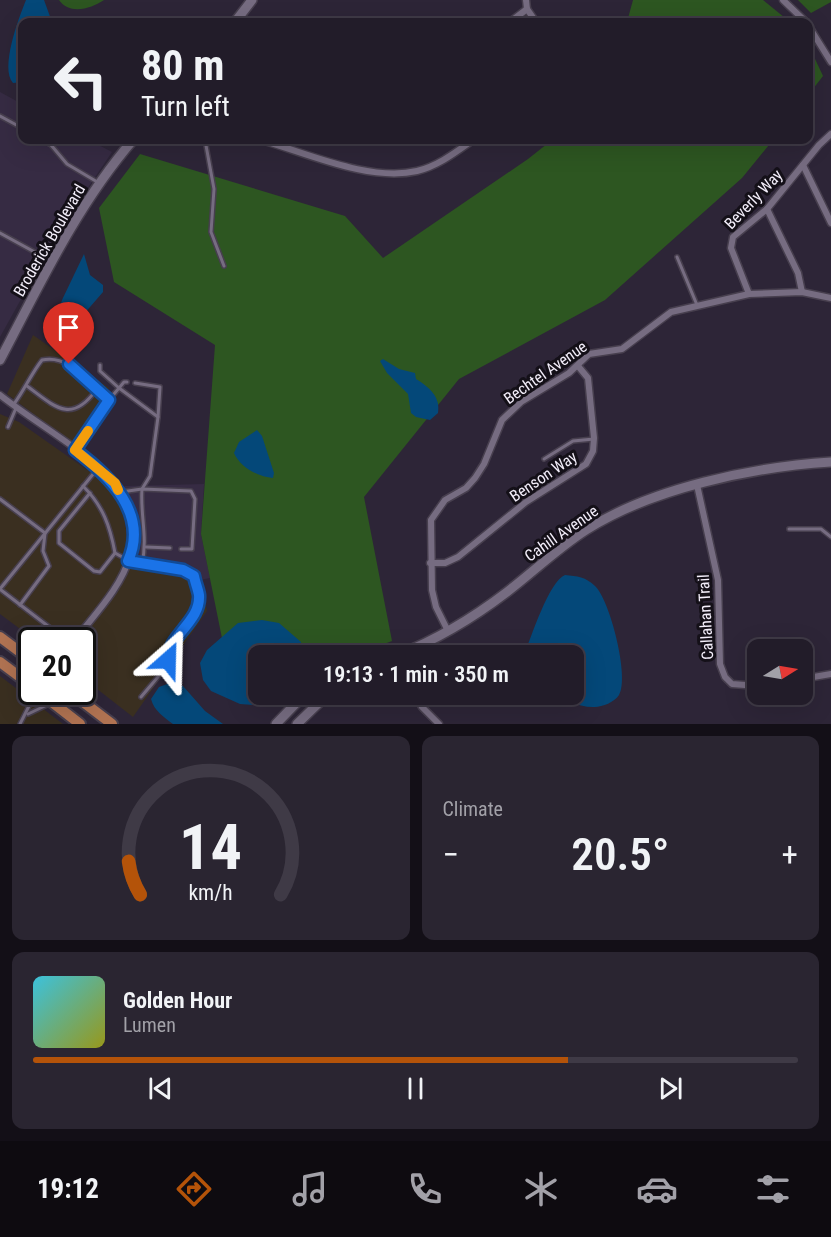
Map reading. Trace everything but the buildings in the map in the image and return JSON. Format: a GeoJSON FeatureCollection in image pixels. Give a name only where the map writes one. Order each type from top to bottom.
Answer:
{"type":"FeatureCollection","features":[{"type":"Feature","properties":{"kind":"main road"},"geometry":{"type":"LineString","coordinates":[[0,637],[18,650]]}},
{"type":"Feature","properties":{"kind":"main road"},"geometry":{"type":"LineString","coordinates":[[0,662],[18,676]]}},
{"type":"Feature","properties":{"kind":"main road"},"geometry":{"type":"LineString","coordinates":[[55,705],[80,724]]}},
{"type":"Feature","properties":{"kind":"main road"},"geometry":{"type":"LineString","coordinates":[[87,705],[112,724]]}},
{"type":"Feature","properties":{"kind":"street"},"geometry":{"type":"LineString","coordinates":[[238,18],[252,0]]}},
{"type":"Feature","properties":{"kind":"street"},"geometry":{"type":"LineString","coordinates":[[526,0],[527,9],[533,18]]}},
{"type":"Feature","properties":{"kind":"street"},"geometry":{"type":"LineString","coordinates":[[783,0],[801,18]]}},
{"type":"Feature","properties":{"kind":"street"},"geometry":{"type":"LineString","coordinates":[[515,18],[527,9]]}},
{"type":"Feature","properties":{"kind":"street"},"geometry":{"type":"LineString","coordinates":[[813,34],[831,62]]}},
{"type":"Feature","properties":{"kind":"street","name":"Beverly Way"},"geometry":{"type":"LineString","coordinates":[[749,294],[733,255],[731,242],[737,233],[767,209],[831,134]]}},
{"type":"Feature","properties":{"kind":"street","name":"Broderick Boulevard"},"geometry":{"type":"LineString","coordinates":[[0,360],[52,261],[99,183],[130,144]]}},
{"type":"Feature","properties":{"kind":"street"},"geometry":{"type":"LineString","coordinates":[[275,144],[359,169],[388,174],[405,173],[433,166],[467,144]]}},
{"type":"Feature","properties":{"kind":"street"},"geometry":{"type":"LineString","coordinates":[[804,165],[831,223]]}},
{"type":"Feature","properties":{"kind":"street"},"geometry":{"type":"LineString","coordinates":[[767,209],[798,273],[802,292]]}},
{"type":"Feature","properties":{"kind":"street","name":"Bechtel Avenue"},"geometry":{"type":"LineString","coordinates":[[448,631],[434,600],[430,563],[431,520],[436,510],[475,478],[484,464],[502,420],[521,402],[578,366],[589,354],[622,349],[662,317],[749,294],[802,292],[831,298]]}},
{"type":"Feature","properties":{"kind":"street","name":"Benson Way"},"geometry":{"type":"LineString","coordinates":[[430,563],[453,560],[526,502],[586,464],[594,451],[594,439],[588,378],[578,366]]}},
{"type":"Feature","properties":{"kind":"street"},"geometry":{"type":"LineString","coordinates":[[0,395],[98,468],[115,483],[129,508],[134,536],[128,561],[119,581],[85,627]]}},
{"type":"Feature","properties":{"kind":"street","name":"Cahill Avenue"},"geometry":{"type":"LineString","coordinates":[[418,645],[448,631],[493,602],[566,544],[597,524],[645,500],[697,485],[789,466],[831,462]]}},
{"type":"Feature","properties":{"kind":"street","name":"Callahan Trail"},"geometry":{"type":"LineString","coordinates":[[697,485],[718,580],[722,671],[732,684],[747,685]]}},
{"type":"Feature","properties":{"kind":"street"},"geometry":{"type":"LineString","coordinates":[[813,677],[831,674]]}},
{"type":"Feature","properties":{"kind":"street"},"geometry":{"type":"LineString","coordinates":[[276,724],[294,705]]}},
{"type":"Feature","properties":{"kind":"street"},"geometry":{"type":"LineString","coordinates":[[297,724],[317,705]]}},
{"type":"Feature","properties":{"kind":"street"},"geometry":{"type":"LineString","coordinates":[[421,705],[435,723]]}},
{"type":"Feature","properties":{"kind":"lane"},"geometry":{"type":"LineString","coordinates":[[0,116],[18,126]]}},
{"type":"Feature","properties":{"kind":"lane"},"geometry":{"type":"LineString","coordinates":[[49,144],[67,164],[99,183]]}},
{"type":"Feature","properties":{"kind":"lane"},"geometry":{"type":"LineString","coordinates":[[206,144],[214,189],[211,232],[224,266]]}},
{"type":"Feature","properties":{"kind":"lane"},"geometry":{"type":"LineString","coordinates":[[0,233],[52,261]]}},
{"type":"Feature","properties":{"kind":"lane"},"geometry":{"type":"LineString","coordinates":[[677,257],[697,306]]}},
{"type":"Feature","properties":{"kind":"lane"},"geometry":{"type":"LineString","coordinates":[[8,427],[14,406],[42,360],[59,358],[69,364],[109,400]]}},
{"type":"Feature","properties":{"kind":"lane"},"geometry":{"type":"LineString","coordinates":[[100,364],[100,371],[158,417]]}},
{"type":"Feature","properties":{"kind":"lane"},"geometry":{"type":"LineString","coordinates":[[75,450],[109,400],[127,382]]}},
{"type":"Feature","properties":{"kind":"lane"},"geometry":{"type":"LineString","coordinates":[[135,383],[160,387],[150,476],[142,489],[146,547],[142,564]]}},
{"type":"Feature","properties":{"kind":"lane"},"geometry":{"type":"LineString","coordinates":[[27,386],[59,410],[81,407],[96,390]]}},
{"type":"Feature","properties":{"kind":"lane"},"geometry":{"type":"LineString","coordinates":[[544,459],[573,441],[594,439]]}},
{"type":"Feature","properties":{"kind":"lane"},"geometry":{"type":"LineString","coordinates":[[49,627],[0,590],[98,468]]}},
{"type":"Feature","properties":{"kind":"lane"},"geometry":{"type":"LineString","coordinates":[[83,486],[108,521],[115,553],[128,561],[183,570],[194,576],[199,597],[195,614],[168,650],[163,671],[141,697]]}},
{"type":"Feature","properties":{"kind":"lane"},"geometry":{"type":"LineString","coordinates":[[120,492],[142,489],[190,491],[195,499],[192,549],[181,549]]}},
{"type":"Feature","properties":{"kind":"lane"},"geometry":{"type":"LineString","coordinates":[[90,493],[59,531],[58,543],[94,571],[100,572],[115,553]]}},
{"type":"Feature","properties":{"kind":"lane"},"geometry":{"type":"LineString","coordinates":[[0,499],[45,533]]}},
{"type":"Feature","properties":{"kind":"lane"},"geometry":{"type":"LineString","coordinates":[[789,529],[821,530],[831,537]]}},
{"type":"Feature","properties":{"kind":"lane"},"geometry":{"type":"LineString","coordinates":[[20,605],[49,566],[44,551],[45,533]]}},
{"type":"Feature","properties":{"kind":"lane"},"geometry":{"type":"LineString","coordinates":[[146,547],[170,548]]}},
{"type":"Feature","properties":{"kind":"lane"},"geometry":{"type":"LineString","coordinates":[[20,724],[30,705]]}},
{"type":"Feature","properties":{"kind":"lane"},"geometry":{"type":"LineString","coordinates":[[26,714],[50,705]]}},
{"type":"Feature","properties":{"kind":"shaded area"},"geometry":{"type":"Polygon","coordinates":[[[0,92],[18,102],[18,144],[97,144],[112,152],[60,229],[0,337],[0,92]]]}},
{"type":"Feature","properties":{"kind":"shaded area"},"geometry":{"type":"Polygon","coordinates":[[[33,335],[109,388],[72,443],[7,394],[33,335]]]}},
{"type":"Feature","properties":{"kind":"shaded area"},"geometry":{"type":"Polygon","coordinates":[[[0,414],[19,422],[110,486],[124,511],[127,537],[125,553],[198,571],[207,611],[133,717],[96,688],[96,627],[18,627],[0,614],[0,414]]]}},
{"type":"Feature","properties":{"kind":"shaded area"},"geometry":{"type":"Polygon","coordinates":[[[204,484],[201,534],[210,578],[200,580],[198,571],[125,553],[127,537],[124,511],[115,495],[125,486],[204,484]]]}},
{"type":"Feature","properties":{"kind":"shaded area"},"geometry":{"type":"Polygon","coordinates":[[[0,676],[18,690],[18,705],[38,705],[63,724],[0,724],[0,676]]]}},
{"type":"Feature","properties":{"kind":"green space"},"geometry":{"type":"Polygon","coordinates":[[[59,0],[104,0],[87,8],[74,9],[63,5],[59,0]]]}},
{"type":"Feature","properties":{"kind":"green space"},"geometry":{"type":"Polygon","coordinates":[[[633,0],[763,0],[785,18],[628,18],[633,0]]]}},
{"type":"Feature","properties":{"kind":"green space"},"geometry":{"type":"Polygon","coordinates":[[[798,0],[831,0],[831,2],[811,13],[798,0]]]}},
{"type":"Feature","properties":{"kind":"green space"},"geometry":{"type":"Polygon","coordinates":[[[813,55],[823,76],[813,89],[813,55]]]}},
{"type":"Feature","properties":{"kind":"green space"},"geometry":{"type":"Polygon","coordinates":[[[547,144],[770,144],[742,178],[605,300],[459,379],[364,497],[392,641],[381,645],[248,645],[248,657],[226,658],[201,534],[215,345],[114,282],[99,208],[140,154],[345,216],[383,258],[547,144]]]}},
{"type":"Feature","properties":{"kind":"water"},"geometry":{"type":"Polygon","coordinates":[[[26,0],[44,0],[51,18],[20,18],[26,0]]]}},
{"type":"Feature","properties":{"kind":"water"},"geometry":{"type":"Polygon","coordinates":[[[18,23],[18,82],[13,83],[8,67],[18,23]]]}},
{"type":"Feature","properties":{"kind":"water"},"geometry":{"type":"Polygon","coordinates":[[[84,254],[90,275],[103,285],[103,292],[77,322],[55,333],[53,329],[62,300],[84,254]]]}},
{"type":"Feature","properties":{"kind":"water"},"geometry":{"type":"Polygon","coordinates":[[[383,359],[399,369],[415,373],[416,379],[436,397],[438,413],[430,420],[416,417],[411,413],[408,394],[387,373],[380,361],[383,359]]]}},
{"type":"Feature","properties":{"kind":"water"},"geometry":{"type":"Polygon","coordinates":[[[257,430],[262,436],[274,473],[273,478],[261,476],[250,470],[234,453],[239,442],[257,430]]]}},
{"type":"Feature","properties":{"kind":"water"},"geometry":{"type":"Polygon","coordinates":[[[565,575],[581,577],[595,586],[601,594],[612,622],[620,657],[622,686],[617,698],[601,706],[580,705],[584,705],[584,645],[528,645],[547,598],[559,579],[565,575]]]}},
{"type":"Feature","properties":{"kind":"water"},"geometry":{"type":"Polygon","coordinates":[[[262,620],[279,623],[301,642],[301,645],[248,645],[248,705],[240,704],[211,691],[203,680],[200,663],[207,650],[238,623],[262,620]]]}},
{"type":"Feature","properties":{"kind":"water"},"geometry":{"type":"Polygon","coordinates":[[[170,683],[183,686],[205,711],[223,724],[173,724],[157,711],[151,699],[159,687],[170,683]]]}},
{"type":"Feature","properties":{"kind":"slow traffic"},"geometry":{"type":"LineString","coordinates":[[88,431],[75,450],[115,483],[118,490]]}},
{"type":"Feature","properties":{"kind":"route"},"geometry":{"type":"LineString","coordinates":[[69,364],[109,400],[75,450],[115,483],[129,508],[134,536],[128,561],[183,570],[194,576],[199,597],[195,614],[168,650],[168,660]]}}]}
